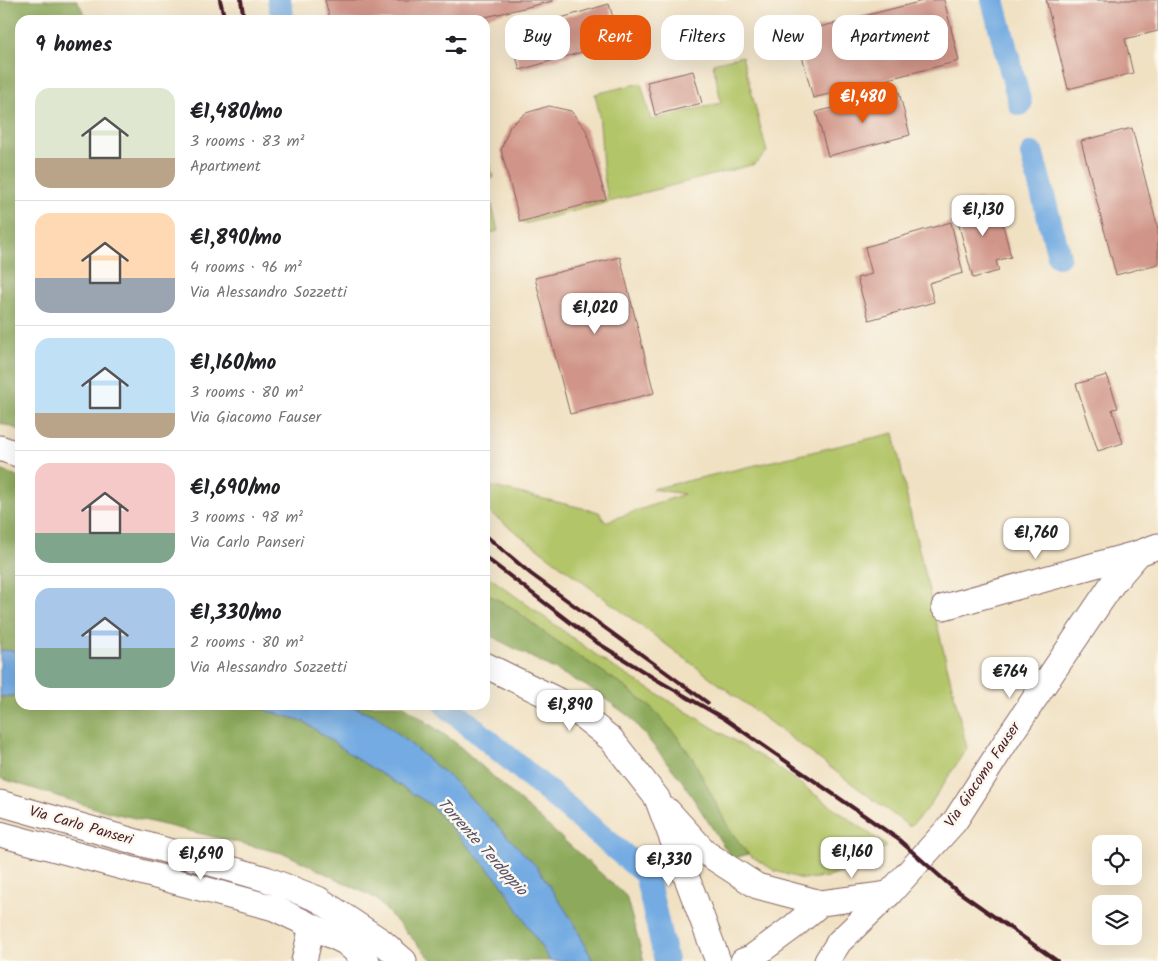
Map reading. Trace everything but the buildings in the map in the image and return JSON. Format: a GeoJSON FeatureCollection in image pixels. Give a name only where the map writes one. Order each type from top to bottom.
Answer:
{"type":"FeatureCollection","features":[{"type":"Feature","properties":{"kind":"street"},"geometry":{"type":"LineString","coordinates":[[0,448],[15,453]]}},
{"type":"Feature","properties":{"kind":"street","name":"Via Giacomo Fauser"},"geometry":{"type":"LineString","coordinates":[[944,607],[1148,549]]}},
{"type":"Feature","properties":{"kind":"street","name":"Via Giacomo Fauser"},"geometry":{"type":"LineString","coordinates":[[826,958],[839,942],[889,894],[955,821],[1012,732],[1113,583],[1148,549]]}},
{"type":"Feature","properties":{"kind":"street"},"geometry":{"type":"LineString","coordinates":[[490,667],[571,707],[611,739],[657,798],[706,853],[757,886],[821,903],[889,894]]}},
{"type":"Feature","properties":{"kind":"street"},"geometry":{"type":"LineString","coordinates":[[657,798],[718,961]]}},
{"type":"Feature","properties":{"kind":"street","name":"Via Carlo Panseri"},"geometry":{"type":"LineString","coordinates":[[0,803],[266,879],[318,899],[381,940],[404,961]]}},
{"type":"Feature","properties":{"kind":"street","name":"Via Carlo Panseri"},"geometry":{"type":"LineString","coordinates":[[0,834],[274,908],[345,942],[367,961]]}},
{"type":"Feature","properties":{"kind":"street"},"geometry":{"type":"LineString","coordinates":[[743,961],[751,958],[821,903]]}},
{"type":"Feature","properties":{"kind":"street"},"geometry":{"type":"LineString","coordinates":[[304,961],[312,926]]}},
{"type":"Feature","properties":{"kind":"green space"},"geometry":{"type":"Polygon","coordinates":[[[0,0],[77,0],[85,15],[15,15],[15,428],[0,423],[0,0]]]}},
{"type":"Feature","properties":{"kind":"green space"},"geometry":{"type":"Polygon","coordinates":[[[725,60],[743,60],[767,152],[755,164],[524,224],[522,220],[608,197],[603,171],[600,120],[595,94],[641,83],[651,120],[721,103],[713,63],[725,60]]]}},
{"type":"Feature","properties":{"kind":"green space"},"geometry":{"type":"Polygon","coordinates":[[[490,165],[493,178],[490,179],[490,165]]]}},
{"type":"Feature","properties":{"kind":"green space"},"geometry":{"type":"Polygon","coordinates":[[[490,197],[498,231],[490,233],[490,197]]]}},
{"type":"Feature","properties":{"kind":"green space"},"geometry":{"type":"Polygon","coordinates":[[[894,433],[910,512],[967,748],[928,808],[910,827],[490,513],[490,486],[599,512],[605,522],[684,494],[652,489],[894,433]]]}},
{"type":"Feature","properties":{"kind":"green space"},"geometry":{"type":"Polygon","coordinates":[[[0,470],[15,475],[15,651],[0,650],[0,470]]]}},
{"type":"Feature","properties":{"kind":"green space"},"geometry":{"type":"Polygon","coordinates":[[[490,578],[610,665],[771,763],[887,846],[858,867],[828,877],[802,879],[775,871],[748,854],[729,829],[693,759],[675,734],[651,707],[618,682],[546,634],[511,607],[490,596],[490,578]]]}},
{"type":"Feature","properties":{"kind":"green space"},"geometry":{"type":"Polygon","coordinates":[[[490,596],[511,607],[546,634],[618,682],[651,707],[675,734],[693,759],[729,829],[748,854],[732,859],[682,781],[631,718],[592,689],[490,636],[490,596]]]}},
{"type":"Feature","properties":{"kind":"green space"},"geometry":{"type":"Polygon","coordinates":[[[15,696],[15,710],[265,710],[303,721],[362,762],[431,805],[501,883],[550,961],[433,961],[375,898],[286,854],[101,810],[0,778],[0,697],[15,696]]]}},
{"type":"Feature","properties":{"kind":"green space"},"geometry":{"type":"Polygon","coordinates":[[[362,710],[410,710],[456,743],[626,896],[644,961],[593,961],[574,923],[536,866],[454,781],[377,716],[362,710]]]}},
{"type":"Feature","properties":{"kind":"water"},"geometry":{"type":"Polygon","coordinates":[[[0,650],[15,651],[15,696],[0,697],[0,650]]]}},
{"type":"Feature","properties":{"kind":"water","name":"Torrente Terdoppio"},"geometry":{"type":"Polygon","coordinates":[[[265,710],[362,710],[377,716],[454,781],[536,866],[574,923],[593,961],[550,961],[501,883],[431,805],[362,762],[303,721],[265,710]]]}},
{"type":"Feature","properties":{"kind":"waterway"},"geometry":{"type":"LineString","coordinates":[[279,0],[282,15]]}},
{"type":"Feature","properties":{"kind":"waterway"},"geometry":{"type":"LineString","coordinates":[[993,0],[1020,104]]}},
{"type":"Feature","properties":{"kind":"waterway"},"geometry":{"type":"LineString","coordinates":[[1032,154],[1059,256]]}},
{"type":"Feature","properties":{"kind":"waterway"},"geometry":{"type":"LineString","coordinates":[[452,710],[646,874],[666,961]]}},
{"type":"Feature","properties":{"kind":"railway"},"geometry":{"type":"LineString","coordinates":[[220,0],[224,15]]}},
{"type":"Feature","properties":{"kind":"railway"},"geometry":{"type":"LineString","coordinates":[[241,0],[243,15]]}},
{"type":"Feature","properties":{"kind":"railway"},"geometry":{"type":"LineString","coordinates":[[490,539],[531,574],[708,703]]}},
{"type":"Feature","properties":{"kind":"railway"},"geometry":{"type":"LineString","coordinates":[[490,561],[593,640],[725,719],[898,839],[952,887],[1057,961]]}}]}
